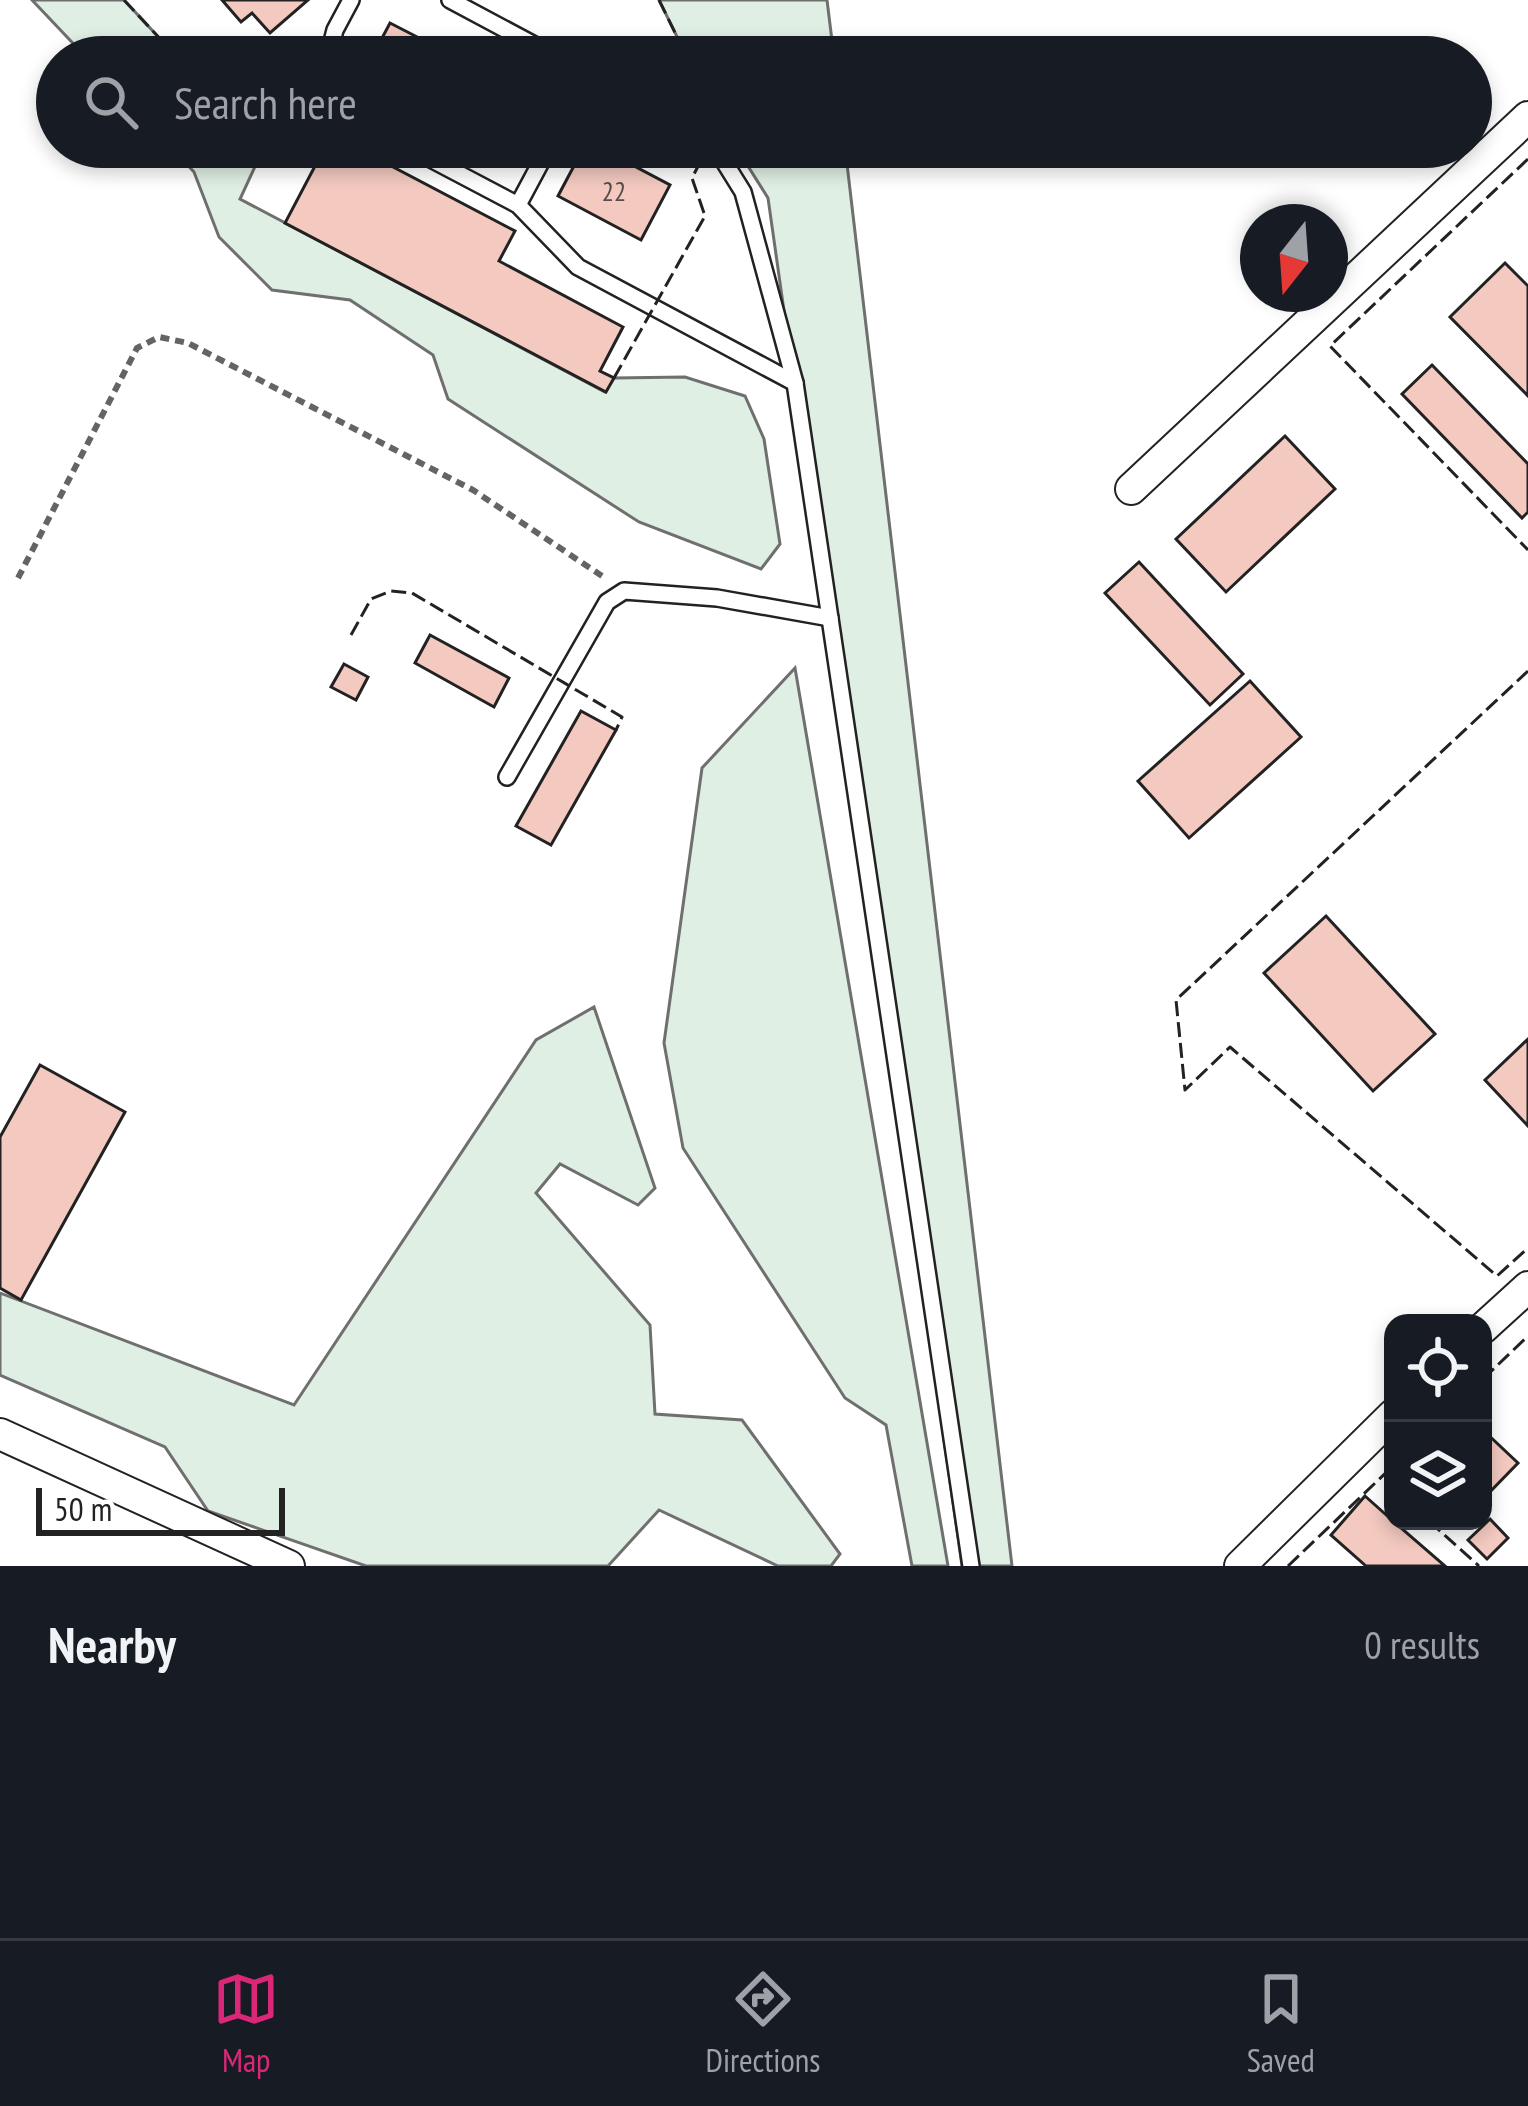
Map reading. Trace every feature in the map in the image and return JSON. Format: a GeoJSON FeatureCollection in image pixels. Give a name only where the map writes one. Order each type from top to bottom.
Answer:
{"type":"FeatureCollection","features":[{"type":"Feature","properties":{"kind":"street"},"geometry":{"type":"LineString","coordinates":[[1492,151],[1528,117]]}},
{"type":"Feature","properties":{"kind":"street"},"geometry":{"type":"LineString","coordinates":[[1130,489],[1473,168]]}},
{"type":"Feature","properties":{"kind":"street"},"geometry":{"type":"LineString","coordinates":[[1492,1320],[1528,1287]]}},
{"type":"Feature","properties":{"kind":"street"},"geometry":{"type":"LineString","coordinates":[[1240,1566],[1386,1422]]}},
{"type":"Feature","properties":{"kind":"street"},"geometry":{"type":"LineString","coordinates":[[0,1434],[289,1566]]}},
{"type":"Feature","properties":{"kind":"lane"},"geometry":{"type":"LineString","coordinates":[[333,36],[351,0]]}},
{"type":"Feature","properties":{"kind":"lane"},"geometry":{"type":"LineString","coordinates":[[450,0],[518,36]]}},
{"type":"Feature","properties":{"kind":"lane"},"geometry":{"type":"LineString","coordinates":[[448,168],[518,205],[578,267],[795,383]]}},
{"type":"Feature","properties":{"kind":"lane"},"geometry":{"type":"LineString","coordinates":[[518,205],[538,168]]}},
{"type":"Feature","properties":{"kind":"lane"},"geometry":{"type":"LineString","coordinates":[[728,168],[743,192],[795,383],[971,1566]]}},
{"type":"Feature","properties":{"kind":"lane"},"geometry":{"type":"LineString","coordinates":[[507,777],[607,602],[624,591],[717,598],[830,618]]}},
{"type":"Feature","properties":{"kind":"path"},"geometry":{"type":"LineString","coordinates":[[18,578],[137,348],[159,337],[188,344],[472,490],[624,591]]}},
{"type":"Feature","properties":{"kind":"green space"},"geometry":{"type":"Polygon","coordinates":[[[32,0],[124,0],[157,36],[66,36],[32,0]]]}},
{"type":"Feature","properties":{"kind":"green space"},"geometry":{"type":"Polygon","coordinates":[[[659,0],[827,0],[831,36],[677,36],[659,0]]]}},
{"type":"Feature","properties":{"kind":"green space"},"geometry":{"type":"Polygon","coordinates":[[[190,168],[254,168],[240,199],[605,392],[614,378],[685,377],[745,396],[764,439],[780,544],[761,569],[639,522],[448,399],[433,355],[350,300],[272,290],[219,237],[190,168]]]}},
{"type":"Feature","properties":{"kind":"green space"},"geometry":{"type":"Polygon","coordinates":[[[749,168],[847,168],[1012,1566],[962,1566],[768,198],[749,168]]]}},
{"type":"Feature","properties":{"kind":"green space"},"geometry":{"type":"Polygon","coordinates":[[[795,668],[948,1566],[912,1566],[886,1425],[845,1398],[683,1148],[664,1043],[702,768],[795,668]]]}},
{"type":"Feature","properties":{"kind":"green space"},"geometry":{"type":"Polygon","coordinates":[[[594,1007],[655,1188],[638,1205],[560,1164],[536,1193],[650,1325],[655,1414],[742,1420],[840,1554],[831,1566],[778,1566],[659,1510],[608,1566],[366,1566],[208,1511],[165,1447],[0,1375],[0,1293],[294,1405],[536,1040],[594,1007]]]}},
{"type":"Feature","properties":{"kind":"building"},"geometry":{"type":"Polygon","coordinates":[[[222,0],[308,0],[270,33],[252,13],[241,22],[222,0]]]}},
{"type":"Feature","properties":{"kind":"building"},"geometry":{"type":"Polygon","coordinates":[[[390,23],[415,36],[383,36],[390,23]]]}},
{"type":"Feature","properties":{"kind":"building"},"geometry":{"type":"Polygon","coordinates":[[[314,168],[395,168],[515,231],[499,261],[623,327],[600,371],[614,378],[606,392],[285,223],[314,168]]]}},
{"type":"Feature","properties":{"kind":"building"},"geometry":{"type":"Polygon","coordinates":[[[573,168],[638,168],[670,185],[641,240],[558,196],[573,168]]]}},
{"type":"Feature","properties":{"kind":"building"},"geometry":{"type":"Polygon","coordinates":[[[1505,263],[1528,286],[1528,396],[1450,317],[1505,263]]]}},
{"type":"Feature","properties":{"kind":"building"},"geometry":{"type":"Polygon","coordinates":[[[1432,365],[1528,464],[1528,512],[1522,518],[1402,394],[1432,365]]]}},
{"type":"Feature","properties":{"kind":"building"},"geometry":{"type":"Polygon","coordinates":[[[1285,436],[1335,489],[1226,592],[1176,539],[1285,436]]]}},
{"type":"Feature","properties":{"kind":"building"},"geometry":{"type":"Polygon","coordinates":[[[1139,562],[1243,674],[1210,705],[1105,593],[1139,562]]]}},
{"type":"Feature","properties":{"kind":"building"},"geometry":{"type":"Polygon","coordinates":[[[430,635],[509,678],[494,707],[415,663],[430,635]]]}},
{"type":"Feature","properties":{"kind":"building"},"geometry":{"type":"Polygon","coordinates":[[[344,664],[368,677],[356,700],[331,687],[344,664]]]}},
{"type":"Feature","properties":{"kind":"building"},"geometry":{"type":"Polygon","coordinates":[[[1250,681],[1301,737],[1189,838],[1138,781],[1250,681]]]}},
{"type":"Feature","properties":{"kind":"building"},"geometry":{"type":"Polygon","coordinates":[[[581,711],[616,730],[551,845],[516,826],[581,711]]]}},
{"type":"Feature","properties":{"kind":"building"},"geometry":{"type":"Polygon","coordinates":[[[1326,916],[1435,1034],[1373,1091],[1264,973],[1326,916]]]}},
{"type":"Feature","properties":{"kind":"building"},"geometry":{"type":"Polygon","coordinates":[[[1528,1039],[1528,1126],[1485,1080],[1528,1039]]]}},
{"type":"Feature","properties":{"kind":"building"},"geometry":{"type":"Polygon","coordinates":[[[40,1065],[125,1112],[21,1300],[0,1288],[0,1137],[40,1065]]]}},
{"type":"Feature","properties":{"kind":"building"},"geometry":{"type":"Polygon","coordinates":[[[1492,1438],[1518,1463],[1492,1490],[1492,1438]]]}},
{"type":"Feature","properties":{"kind":"building"},"geometry":{"type":"Polygon","coordinates":[[[1365,1496],[1384,1513],[1384,1530],[1404,1530],[1445,1566],[1366,1566],[1331,1535],[1365,1496]]]}},
{"type":"Feature","properties":{"kind":"building"},"geometry":{"type":"Polygon","coordinates":[[[1492,1521],[1508,1538],[1487,1559],[1468,1540],[1478,1530],[1492,1530],[1492,1521]]]}},
{"type":"Feature","properties":{"kind":"fence"},"geometry":{"type":"LineString","coordinates":[[124,0],[157,36]]}},
{"type":"Feature","properties":{"kind":"fence"},"geometry":{"type":"LineString","coordinates":[[659,0],[677,36]]}},
{"type":"Feature","properties":{"kind":"fence"},"geometry":{"type":"LineString","coordinates":[[1528,159],[1330,346],[1528,550]]}},
{"type":"Feature","properties":{"kind":"fence"},"geometry":{"type":"LineString","coordinates":[[614,378],[705,216],[692,178],[697,168]]}},
{"type":"Feature","properties":{"kind":"fence"},"geometry":{"type":"LineString","coordinates":[[351,635],[371,599],[391,591],[412,593],[622,717],[616,730]]}},
{"type":"Feature","properties":{"kind":"fence"},"geometry":{"type":"LineString","coordinates":[[1528,671],[1176,1000],[1185,1090],[1230,1047],[1497,1276],[1528,1248]]}},
{"type":"Feature","properties":{"kind":"fence"},"geometry":{"type":"LineString","coordinates":[[1492,1370],[1528,1336]]}},
{"type":"Feature","properties":{"kind":"fence"},"geometry":{"type":"LineString","coordinates":[[1288,1566],[1384,1475]]}},
{"type":"Feature","properties":{"kind":"fence"},"geometry":{"type":"LineString","coordinates":[[1439,1530],[1479,1566]]}}]}
